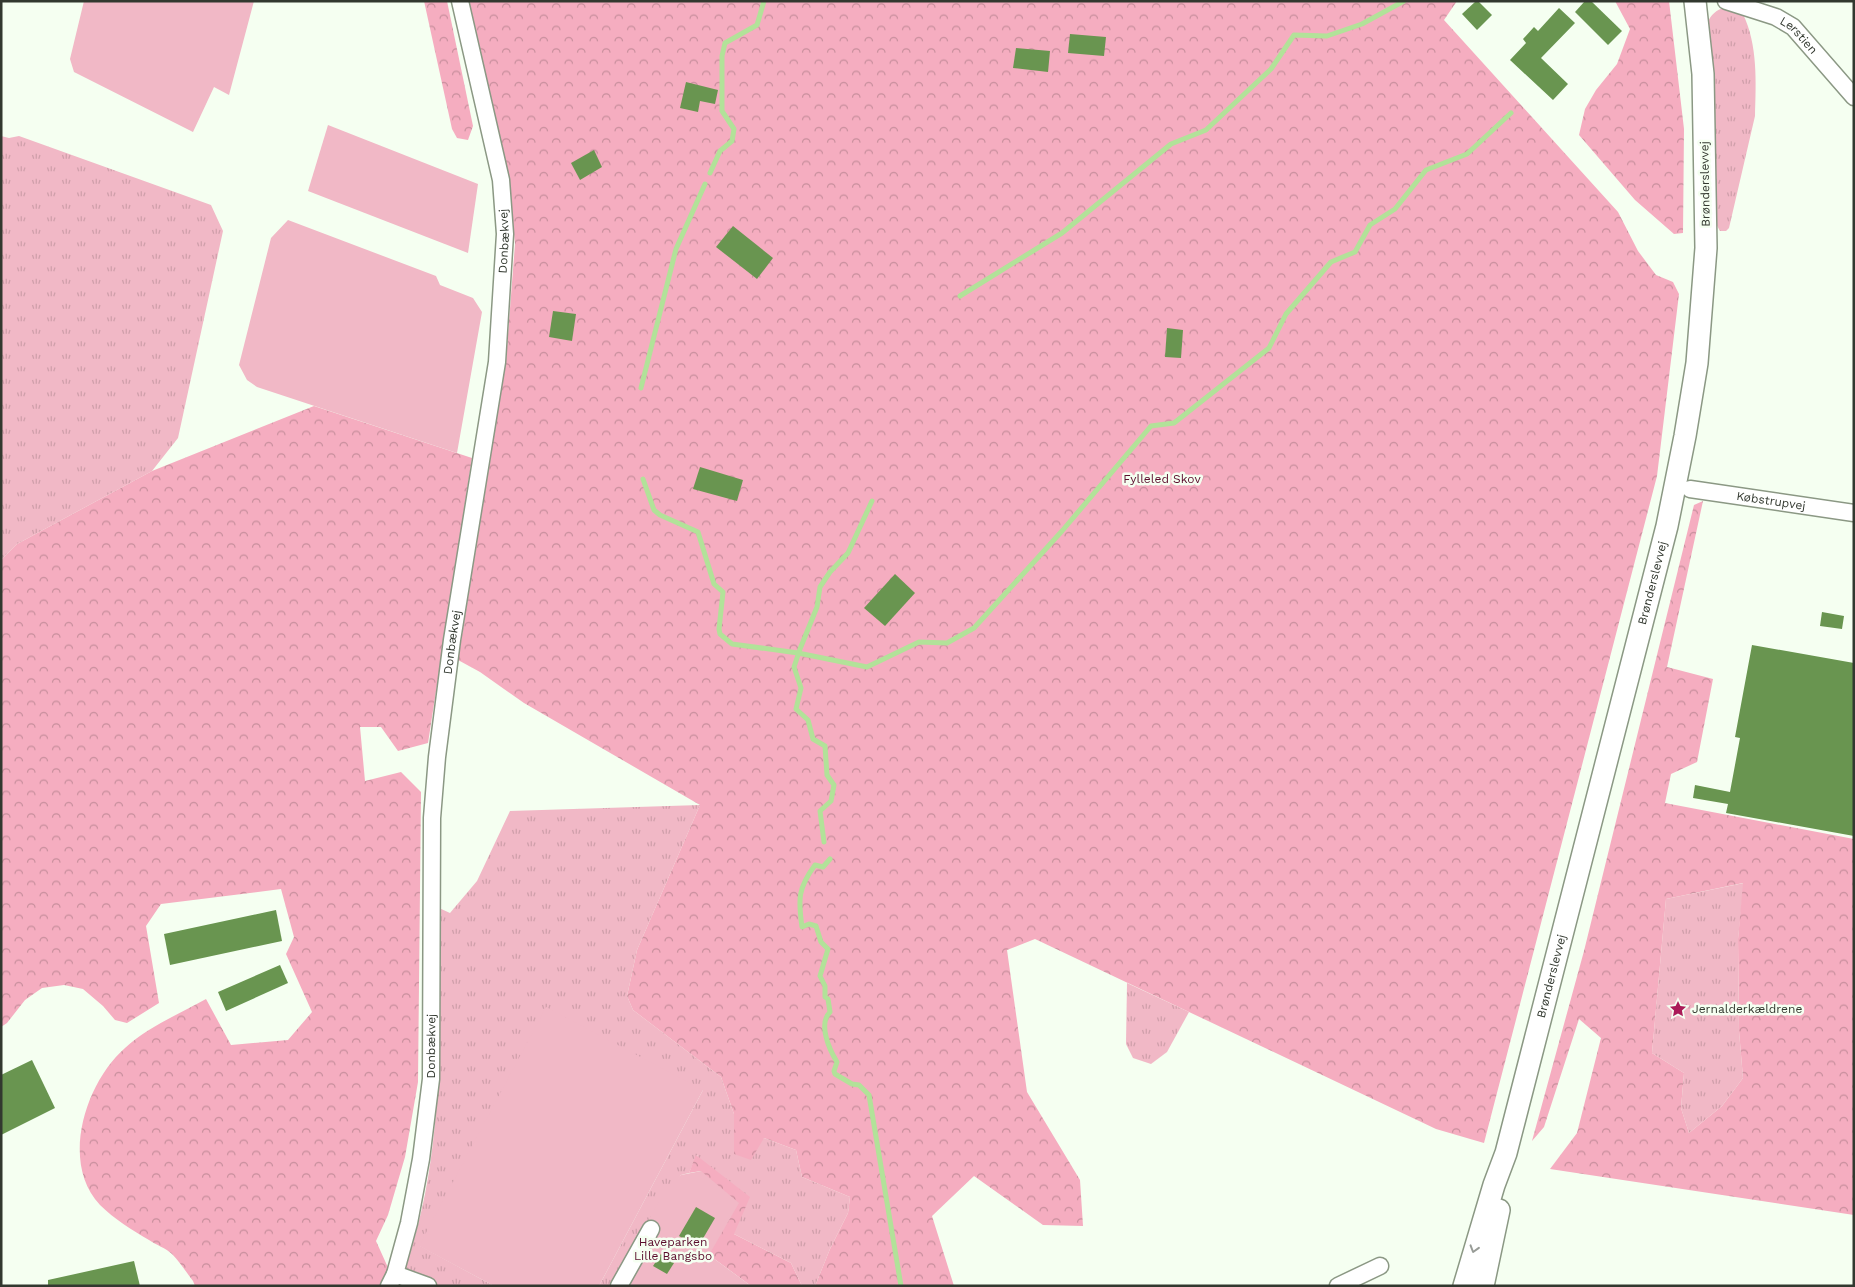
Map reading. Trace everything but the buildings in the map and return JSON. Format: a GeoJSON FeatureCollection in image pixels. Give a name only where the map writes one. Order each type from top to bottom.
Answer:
{"type":"FeatureCollection","features":[{"type":"Feature","properties":{"kind":"main road","name":"Brønderslevvej"},"geometry":{"type":"LineString","coordinates":[[1464,1286],[1494,1185],[1506,1153],[1667,526],[1688,417],[1697,363],[1706,248],[1703,74],[1695,1]]}},
{"type":"Feature","properties":{"kind":"main road","name":"Brønderslevvej"},"geometry":{"type":"LineString","coordinates":[[1483,1286],[1504,1187],[1506,1153]]}},
{"type":"Feature","properties":{"kind":"street","name":"Donbækvej"},"geometry":{"type":"LineString","coordinates":[[392,1280],[409,1223],[421,1160],[431,1080],[432,838],[437,757],[452,640],[497,362],[505,234],[501,180],[460,1]]}},
{"type":"Feature","properties":{"kind":"street","name":"Lerstien"},"geometry":{"type":"LineString","coordinates":[[1726,1],[1776,17],[1793,27],[1854,97]]}},
{"type":"Feature","properties":{"kind":"street","name":"Købstrupvej"},"geometry":{"type":"LineString","coordinates":[[1690,489],[1854,513]]}},
{"type":"Feature","properties":{"kind":"street"},"geometry":{"type":"LineString","coordinates":[[619,1286],[651,1229]]}},
{"type":"Feature","properties":{"kind":"street"},"geometry":{"type":"LineString","coordinates":[[1338,1286],[1380,1266]]}},
{"type":"Feature","properties":{"kind":"street"},"geometry":{"type":"LineString","coordinates":[[392,1280],[428,1286]]}},
{"type":"Feature","properties":{"kind":"green space"},"geometry":{"type":"Polygon","coordinates":[[[84,1],[254,1],[229,95],[214,87],[193,132],[74,72],[70,59],[84,1]]]}},
{"type":"Feature","properties":{"kind":"green space"},"geometry":{"type":"Polygon","coordinates":[[[424,1],[447,1],[473,126],[468,140],[457,138],[452,129],[424,1]]]}},
{"type":"Feature","properties":{"kind":"green space","name":"Fylleled Skov"},"geometry":{"type":"Polygon","coordinates":[[[469,1],[1457,1],[1444,20],[1618,212],[1638,251],[1656,275],[1673,282],[1679,294],[1657,476],[1484,1143],[1436,1129],[1035,939],[1007,950],[1027,1092],[1080,1180],[1083,1226],[1043,1225],[974,1176],[932,1216],[954,1286],[815,1286],[830,1249],[848,1213],[850,1197],[802,1177],[796,1150],[764,1138],[751,1160],[734,1154],[734,1114],[721,1077],[633,1010],[627,996],[637,950],[700,805],[524,703],[480,672],[458,660],[506,360],[515,244],[507,170],[469,1]]]}},
{"type":"Feature","properties":{"kind":"green space"},"geometry":{"type":"Polygon","coordinates":[[[1615,1],[1669,1],[1684,129],[1683,233],[1674,234],[1635,200],[1579,135],[1585,109],[1596,90],[1617,64],[1630,29],[1615,1]]]}},
{"type":"Feature","properties":{"kind":"green space"},"geometry":{"type":"Polygon","coordinates":[[[1726,7],[1743,14],[1748,26],[1754,51],[1756,77],[1755,116],[1729,228],[1726,231],[1720,231],[1716,224],[1715,124],[1707,24],[1714,13],[1726,7]]]}},
{"type":"Feature","properties":{"kind":"green space"},"geometry":{"type":"Polygon","coordinates":[[[328,125],[478,184],[468,253],[308,191],[328,125]]]}},
{"type":"Feature","properties":{"kind":"green space"},"geometry":{"type":"Polygon","coordinates":[[[1,136],[9,138],[19,136],[211,205],[223,231],[178,438],[152,471],[17,544],[1,560],[1,136]]]}},
{"type":"Feature","properties":{"kind":"green space"},"geometry":{"type":"Polygon","coordinates":[[[288,220],[436,276],[440,285],[473,298],[482,312],[457,453],[257,387],[247,380],[239,365],[271,238],[288,220]]]}},
{"type":"Feature","properties":{"kind":"green space"},"geometry":{"type":"Polygon","coordinates":[[[314,406],[472,458],[428,743],[398,751],[381,727],[360,727],[365,781],[401,772],[421,792],[418,1082],[405,1157],[388,1215],[376,1241],[390,1272],[385,1286],[195,1286],[170,1252],[111,1215],[100,1205],[88,1188],[81,1168],[82,1124],[89,1102],[99,1081],[111,1063],[125,1048],[154,1027],[206,999],[231,1045],[288,1040],[312,1012],[286,954],[294,937],[281,889],[161,904],[146,926],[159,1003],[127,1023],[115,1020],[103,1006],[83,989],[64,985],[42,988],[25,1000],[7,1023],[1,1027],[1,560],[17,544],[152,471],[314,406]]]}},
{"type":"Feature","properties":{"kind":"green space"},"geometry":{"type":"Polygon","coordinates":[[[1703,501],[1667,667],[1713,679],[1697,762],[1671,774],[1665,803],[1854,839],[1854,1215],[1550,1169],[1577,1133],[1601,1038],[1579,1019],[1544,1127],[1532,1141],[1584,951],[1694,505],[1703,501]],[[1743,883],[1666,899],[1652,1053],[1684,1073],[1681,1108],[1689,1133],[1722,1106],[1743,1078],[1739,1031],[1738,939],[1743,883]]]}},
{"type":"Feature","properties":{"kind":"green space"},"geometry":{"type":"Polygon","coordinates":[[[700,805],[637,950],[627,996],[633,1010],[721,1077],[734,1114],[734,1154],[764,1138],[796,1150],[802,1177],[850,1197],[848,1213],[830,1249],[815,1286],[802,1286],[791,1263],[734,1234],[697,1155],[689,1173],[681,1175],[611,1286],[599,1286],[703,1090],[420,1246],[494,1286],[398,1286],[414,1240],[425,1194],[433,1147],[439,1051],[439,908],[450,913],[477,881],[510,811],[700,805]]]}},
{"type":"Feature","properties":{"kind":"green space"},"geometry":{"type":"Polygon","coordinates":[[[1744,883],[1738,939],[1739,1031],[1743,1078],[1722,1106],[1689,1133],[1681,1108],[1684,1073],[1652,1053],[1666,899],[1744,883]]]}},
{"type":"Feature","properties":{"kind":"green space"},"geometry":{"type":"Polygon","coordinates":[[[1127,983],[1189,1012],[1167,1052],[1151,1064],[1133,1058],[1126,1044],[1127,983]]]}},
{"type":"Feature","properties":{"kind":"green space"},"geometry":{"type":"Polygon","coordinates":[[[546,1007],[703,1090],[599,1286],[494,1286],[419,1246],[546,1007]]]}},
{"type":"Feature","properties":{"kind":"green space"},"geometry":{"type":"Polygon","coordinates":[[[696,1155],[750,1197],[734,1234],[791,1263],[802,1286],[751,1286],[709,1255],[701,1171],[689,1173],[696,1155]]]}},
{"type":"Feature","properties":{"kind":"green space","name":"Haveparken Lille Bangsbo"},"geometry":{"type":"Polygon","coordinates":[[[701,1171],[739,1203],[709,1255],[751,1286],[611,1286],[661,1198],[681,1175],[701,1171]]]}},
{"type":"Feature","properties":{"kind":"waterway"},"geometry":{"type":"LineString","coordinates":[[710,173],[720,151],[732,141],[734,129],[722,111],[722,56],[725,43],[757,25],[764,1]]}},
{"type":"Feature","properties":{"kind":"waterway"},"geometry":{"type":"LineString","coordinates":[[960,296],[1062,233],[1171,144],[1206,130],[1271,69],[1294,35],[1327,36],[1362,24],[1404,1]]}},
{"type":"Feature","properties":{"kind":"waterway"},"geometry":{"type":"LineString","coordinates":[[643,479],[654,510],[660,515],[698,532],[714,584],[723,592],[720,634],[732,644],[798,653],[867,667],[919,642],[947,643],[974,628],[1062,531],[1151,426],[1174,423],[1269,348],[1286,314],[1331,262],[1355,252],[1370,225],[1395,209],[1426,170],[1467,154],[1511,113]]}},
{"type":"Feature","properties":{"kind":"waterway"},"geometry":{"type":"LineString","coordinates":[[641,388],[676,249],[705,184]]}},
{"type":"Feature","properties":{"kind":"waterway"},"geometry":{"type":"LineString","coordinates":[[824,842],[820,811],[831,801],[834,785],[827,775],[825,746],[813,739],[808,720],[796,709],[801,688],[794,667],[817,607],[820,587],[830,572],[848,553],[872,501]]}},
{"type":"Feature","properties":{"kind":"waterway"},"geometry":{"type":"LineString","coordinates":[[830,859],[823,867],[815,865],[802,887],[800,901],[802,927],[809,924],[816,926],[821,942],[828,949],[820,976],[825,986],[825,997],[828,999],[830,1012],[825,1023],[825,1030],[828,1044],[837,1062],[835,1074],[852,1084],[859,1085],[869,1095],[901,1286]]}},
{"type":"Feature","properties":{"kind":"place","name":"Jernalderkældrene"},"geometry":{"type":"Point","coordinates":[1678,1009]}}]}
